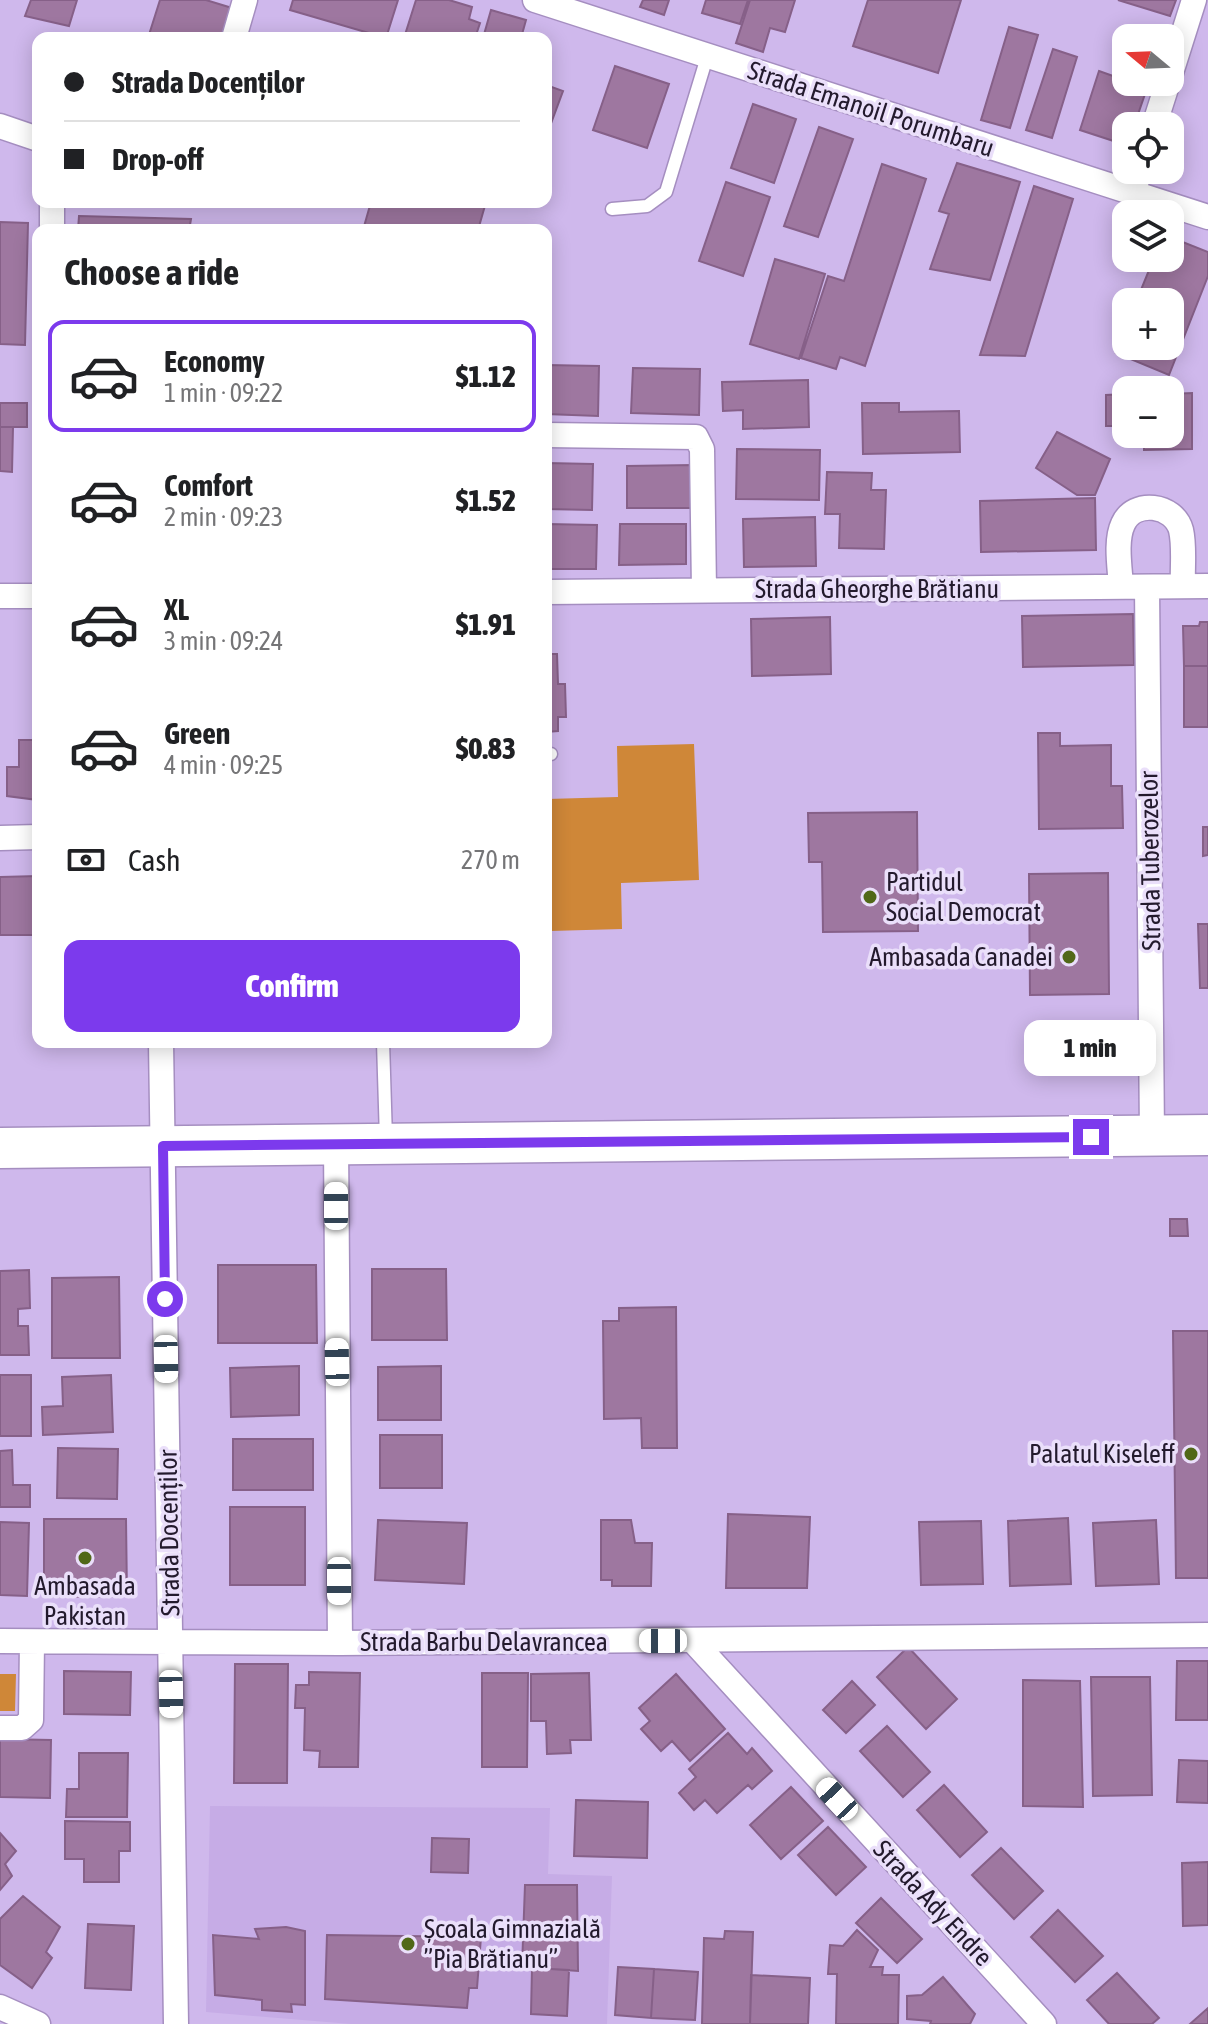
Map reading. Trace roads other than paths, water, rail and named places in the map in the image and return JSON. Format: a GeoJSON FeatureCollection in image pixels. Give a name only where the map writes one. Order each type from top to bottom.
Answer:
{"type":"FeatureCollection","features":[{"type":"Feature","properties":{"kind":"main road"},"geometry":{"type":"LineString","coordinates":[[0,1148],[1208,1135]]}},
{"type":"Feature","properties":{"kind":"street"},"geometry":{"type":"LineString","coordinates":[[236,32],[245,0]]}},
{"type":"Feature","properties":{"kind":"street","name":"Strada Emanoil Porumbaru"},"geometry":{"type":"LineString","coordinates":[[535,0],[1208,217]]}},
{"type":"Feature","properties":{"kind":"street"},"geometry":{"type":"LineString","coordinates":[[1184,32],[1194,0]]}},
{"type":"Feature","properties":{"kind":"street"},"geometry":{"type":"LineString","coordinates":[[0,126],[32,137]]}},
{"type":"Feature","properties":{"kind":"street"},"geometry":{"type":"LineString","coordinates":[[1133,194],[1136,184]]}},
{"type":"Feature","properties":{"kind":"street"},"geometry":{"type":"LineString","coordinates":[[552,435],[696,437],[702,449],[704,590]]}},
{"type":"Feature","properties":{"kind":"street"},"geometry":{"type":"LineString","coordinates":[[1121,587],[1122,525],[1131,513],[1145,508],[1161,509],[1175,518],[1181,531],[1183,586]]}},
{"type":"Feature","properties":{"kind":"street","name":"Strada Gheorghe Brătianu"},"geometry":{"type":"LineString","coordinates":[[552,592],[1208,586]]}},
{"type":"Feature","properties":{"kind":"street","name":"Strada Tuberozelor"},"geometry":{"type":"LineString","coordinates":[[1147,587],[1152,1136]]}},
{"type":"Feature","properties":{"kind":"street"},"geometry":{"type":"LineString","coordinates":[[0,596],[32,596]]}},
{"type":"Feature","properties":{"kind":"street"},"geometry":{"type":"LineString","coordinates":[[0,838],[32,837]]}},
{"type":"Feature","properties":{"kind":"street","name":"Strada Docenților"},"geometry":{"type":"LineString","coordinates":[[161,1048],[176,2024]]}},
{"type":"Feature","properties":{"kind":"street"},"geometry":{"type":"LineString","coordinates":[[336,1144],[340,1643]]}},
{"type":"Feature","properties":{"kind":"street","name":"Strada Barbu Delavrancea"},"geometry":{"type":"LineString","coordinates":[[0,1641],[340,1643],[1208,1635]]}},
{"type":"Feature","properties":{"kind":"street","name":"Strada Ady Endre"},"geometry":{"type":"LineString","coordinates":[[693,1641],[1044,2024]]}},
{"type":"Feature","properties":{"kind":"street"},"geometry":{"type":"LineString","coordinates":[[0,1728],[22,1728],[31,1720],[32,1642]]}},
{"type":"Feature","properties":{"kind":"street"},"geometry":{"type":"LineString","coordinates":[[0,2007],[38,2024]]}},
{"type":"Feature","properties":{"kind":"lane"},"geometry":{"type":"LineString","coordinates":[[612,209],[647,206],[666,192],[707,57]]}},
{"type":"Feature","properties":{"kind":"lane"},"geometry":{"type":"LineString","coordinates":[[383,1048],[386,1143]]}},
{"type":"Feature","properties":{"kind":"place","name":"Partidul Social Democrat"},"geometry":{"type":"Point","coordinates":[870,897]}},
{"type":"Feature","properties":{"kind":"place","name":"Ambasada Canadei"},"geometry":{"type":"Point","coordinates":[1069,957]}},
{"type":"Feature","properties":{"kind":"place","name":"Palatul Kiseleff"},"geometry":{"type":"Point","coordinates":[1191,1454]}},
{"type":"Feature","properties":{"kind":"place","name":"Ambasada Pakistan"},"geometry":{"type":"Point","coordinates":[85,1558]}},
{"type":"Feature","properties":{"kind":"place","name":"Școala Gimnazială ”Pia Brătianu”"},"geometry":{"type":"Point","coordinates":[408,1944]}}]}
